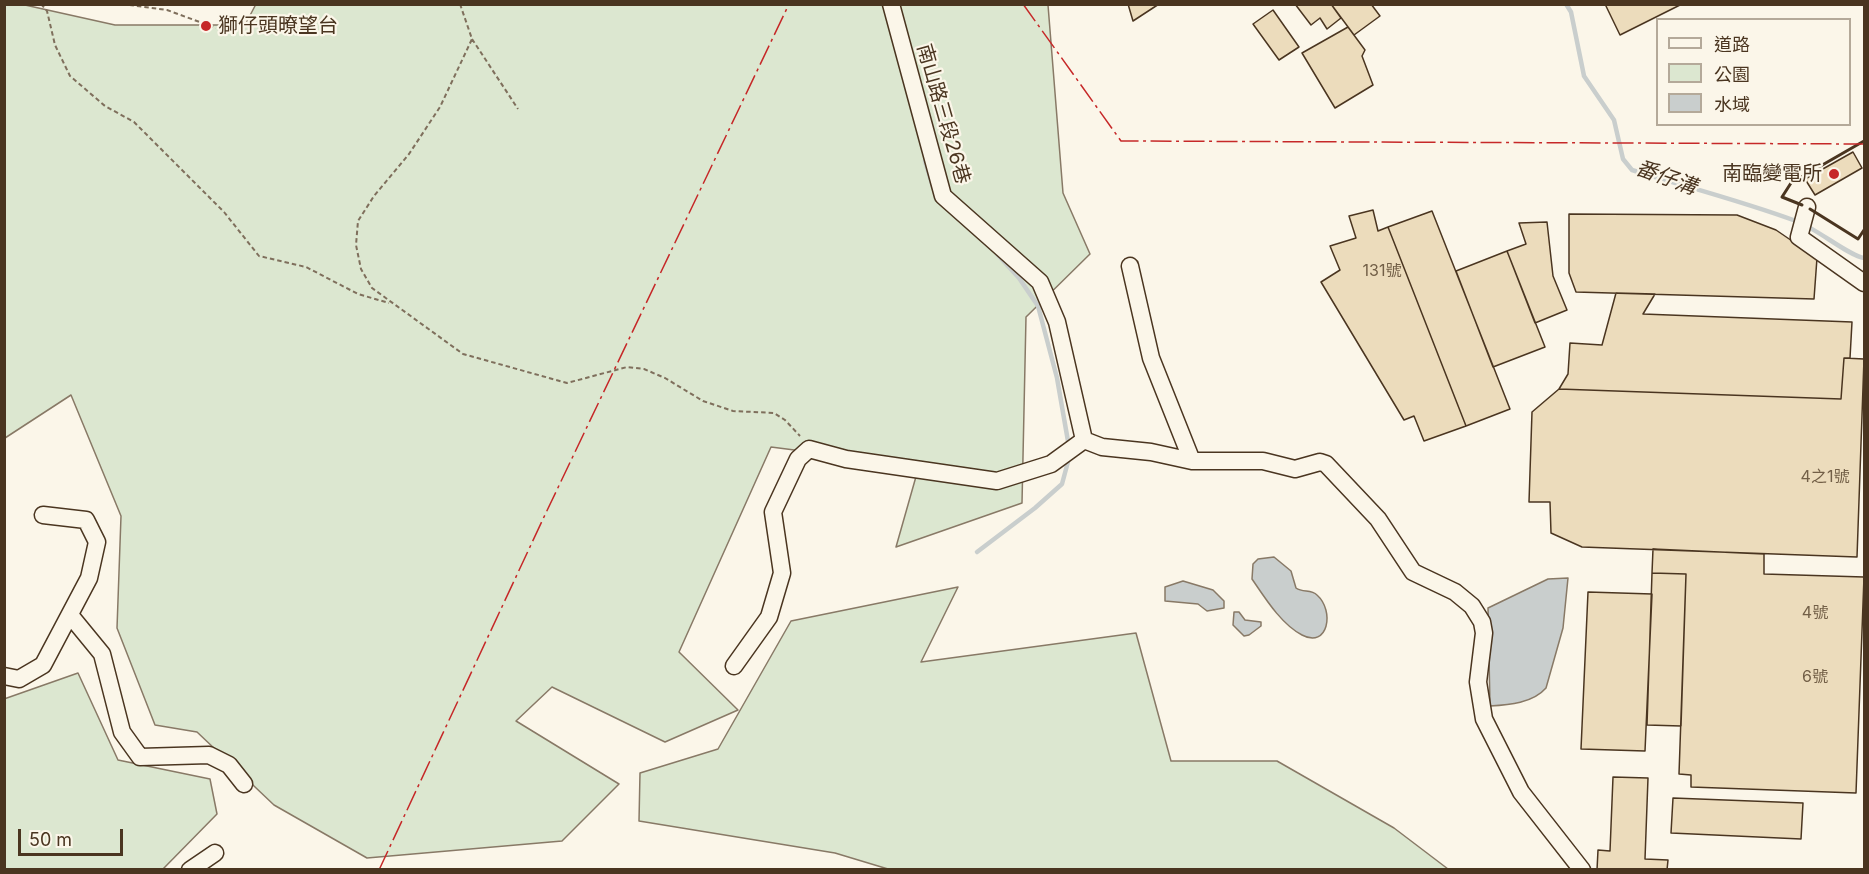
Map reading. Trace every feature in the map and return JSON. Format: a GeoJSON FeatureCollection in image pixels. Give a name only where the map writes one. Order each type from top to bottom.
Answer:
{"type":"FeatureCollection","features":[{"type":"Feature","properties":{"kind":"lane","name":"南山路三段26巷"},"geometry":{"type":"LineString","coordinates":[[891,4],[943,196],[1040,282],[1057,322],[1084,440]]}},
{"type":"Feature","properties":{"kind":"lane"},"geometry":{"type":"LineString","coordinates":[[1807,207],[1799,237],[1864,283]]}},
{"type":"Feature","properties":{"kind":"lane"},"geometry":{"type":"LineString","coordinates":[[1130,266],[1151,358],[1192,461]]}},
{"type":"Feature","properties":{"kind":"lane"},"geometry":{"type":"LineString","coordinates":[[734,666],[770,617],[782,573],[773,512],[798,459],[810,449],[846,459],[997,481],[1052,465],[1084,440],[1102,447],[1151,452],[1192,461],[1263,460],[1295,469],[1320,462],[1326,464],[1378,519],[1413,572],[1455,592],[1472,606],[1482,622],[1484,633],[1478,682],[1484,719],[1521,792],[1582,870]]}},
{"type":"Feature","properties":{"kind":"lane"},"geometry":{"type":"LineString","coordinates":[[4,676],[19,679],[43,665],[89,578],[97,542],[86,520],[43,515]]}},
{"type":"Feature","properties":{"kind":"lane"},"geometry":{"type":"LineString","coordinates":[[70,615],[102,654],[123,732],[140,757],[209,755],[229,765],[244,784]]}},
{"type":"Feature","properties":{"kind":"lane"},"geometry":{"type":"LineString","coordinates":[[190,870],[215,854]]}},
{"type":"Feature","properties":{"kind":"path"},"geometry":{"type":"LineString","coordinates":[[41,4],[47,11],[55,45],[70,76],[105,106],[134,122],[224,212],[259,256],[306,267],[358,294],[392,304]]}},
{"type":"Feature","properties":{"kind":"path"},"geometry":{"type":"LineString","coordinates":[[122,4],[167,10],[216,28]]}},
{"type":"Feature","properties":{"kind":"path"},"geometry":{"type":"LineString","coordinates":[[460,4],[472,39],[518,110]]}},
{"type":"Feature","properties":{"kind":"path"},"geometry":{"type":"LineString","coordinates":[[472,39],[440,107],[409,154],[374,196],[358,221],[356,245],[361,269],[372,288],[464,354],[567,383],[627,367],[644,369],[666,378],[703,401],[723,408],[751,414],[774,413],[785,420],[810,449]]}},
{"type":"Feature","properties":{"kind":"green space"},"geometry":{"type":"Polygon","coordinates":[[[256,4],[1048,5],[1063,193],[1090,254],[1026,317],[1022,503],[896,547],[919,466],[771,447],[679,652],[738,710],[665,742],[552,687],[516,721],[619,784],[562,841],[367,858],[274,805],[197,732],[155,725],[117,628],[121,516],[71,395],[5,438],[5,5],[25,5],[115,25],[245,25],[256,4]]]}},
{"type":"Feature","properties":{"kind":"green space"},"geometry":{"type":"Polygon","coordinates":[[[958,587],[921,662],[1136,633],[1171,761],[1277,761],[1394,828],[1448,869],[888,869],[835,853],[639,821],[640,773],[718,749],[791,621],[958,587]]]}},
{"type":"Feature","properties":{"kind":"green space"},"geometry":{"type":"Polygon","coordinates":[[[78,673],[118,760],[210,779],[217,814],[163,869],[5,869],[4,699],[78,673]]]}},
{"type":"Feature","properties":{"kind":"water"},"geometry":{"type":"Polygon","coordinates":[[[1274,557],[1291,571],[1296,588],[1315,593],[1323,602],[1327,618],[1326,626],[1318,637],[1311,638],[1302,635],[1287,624],[1252,579],[1253,564],[1258,559],[1274,557]]]}},
{"type":"Feature","properties":{"kind":"water"},"geometry":{"type":"Polygon","coordinates":[[[1568,578],[1563,628],[1546,688],[1528,700],[1490,706],[1488,608],[1548,579],[1568,578]]]}},
{"type":"Feature","properties":{"kind":"water"},"geometry":{"type":"Polygon","coordinates":[[[1183,581],[1213,590],[1224,601],[1224,608],[1207,611],[1198,604],[1165,601],[1165,587],[1183,581]]]}},
{"type":"Feature","properties":{"kind":"water"},"geometry":{"type":"Polygon","coordinates":[[[1234,612],[1239,612],[1245,620],[1261,622],[1261,626],[1244,636],[1233,625],[1234,612]]]}},
{"type":"Feature","properties":{"kind":"building"},"geometry":{"type":"Polygon","coordinates":[[[1128,4],[1159,4],[1133,21],[1128,4]]]}},
{"type":"Feature","properties":{"kind":"building"},"geometry":{"type":"Polygon","coordinates":[[[1295,4],[1331,4],[1341,18],[1327,29],[1320,18],[1311,25],[1295,4]]]}},
{"type":"Feature","properties":{"kind":"building"},"geometry":{"type":"Polygon","coordinates":[[[1331,4],[1371,4],[1380,16],[1354,35],[1331,4]]]}},
{"type":"Feature","properties":{"kind":"building"},"geometry":{"type":"Polygon","coordinates":[[[1605,4],[1682,4],[1620,35],[1605,4]]]}},
{"type":"Feature","properties":{"kind":"building"},"geometry":{"type":"Polygon","coordinates":[[[1273,10],[1299,47],[1279,60],[1253,24],[1273,10]]]}},
{"type":"Feature","properties":{"kind":"building"},"geometry":{"type":"Polygon","coordinates":[[[1348,27],[1365,50],[1362,56],[1373,85],[1335,108],[1302,53],[1348,27]]]}},
{"type":"Feature","properties":{"kind":"building","name":"南臨變電所"},"geometry":{"type":"Polygon","coordinates":[[[1853,152],[1862,168],[1815,195],[1805,179],[1853,152]]]}},
{"type":"Feature","properties":{"kind":"building"},"geometry":{"type":"Polygon","coordinates":[[[1373,210],[1378,231],[1388,227],[1466,426],[1424,441],[1414,416],[1404,420],[1321,282],[1340,270],[1330,246],[1356,238],[1349,216],[1373,210]]]}},
{"type":"Feature","properties":{"kind":"building"},"geometry":{"type":"Polygon","coordinates":[[[1432,211],[1510,409],[1466,426],[1388,227],[1432,211]]]}},
{"type":"Feature","properties":{"kind":"building"},"geometry":{"type":"Polygon","coordinates":[[[1569,214],[1737,215],[1776,230],[1817,258],[1814,299],[1576,292],[1569,273],[1569,214]]]}},
{"type":"Feature","properties":{"kind":"building"},"geometry":{"type":"Polygon","coordinates":[[[1547,222],[1553,276],[1567,310],[1535,323],[1507,251],[1526,244],[1519,223],[1547,222]]]}},
{"type":"Feature","properties":{"kind":"building"},"geometry":{"type":"Polygon","coordinates":[[[1507,251],[1545,347],[1493,367],[1456,271],[1507,251]]]}},
{"type":"Feature","properties":{"kind":"building"},"geometry":{"type":"Polygon","coordinates":[[[1616,293],[1655,294],[1643,314],[1852,322],[1850,358],[1844,358],[1841,399],[1559,389],[1568,374],[1570,343],[1602,345],[1616,293]]]}},
{"type":"Feature","properties":{"kind":"building"},"geometry":{"type":"Polygon","coordinates":[[[1844,358],[1864,359],[1857,557],[1582,547],[1551,533],[1550,502],[1529,502],[1532,412],[1559,389],[1841,399],[1844,358]]]}},
{"type":"Feature","properties":{"kind":"building"},"geometry":{"type":"Polygon","coordinates":[[[1653,549],[1764,554],[1764,574],[1864,577],[1856,793],[1691,787],[1691,775],[1679,774],[1686,574],[1652,573],[1653,549]]]}},
{"type":"Feature","properties":{"kind":"building"},"geometry":{"type":"Polygon","coordinates":[[[1652,573],[1686,574],[1681,726],[1647,725],[1652,573]]]}},
{"type":"Feature","properties":{"kind":"building"},"geometry":{"type":"Polygon","coordinates":[[[1588,592],[1652,594],[1645,751],[1581,749],[1588,592]]]}},
{"type":"Feature","properties":{"kind":"building"},"geometry":{"type":"Polygon","coordinates":[[[1613,777],[1648,778],[1645,859],[1668,860],[1667,870],[1597,870],[1598,850],[1610,851],[1613,777]]]}},
{"type":"Feature","properties":{"kind":"building"},"geometry":{"type":"Polygon","coordinates":[[[1673,798],[1803,803],[1801,839],[1671,833],[1673,798]]]}},
{"type":"Feature","properties":{"kind":"waterway","name":"番仔溝"},"geometry":{"type":"LineString","coordinates":[[1566,4],[1571,12],[1584,76],[1614,120],[1623,159],[1632,170],[1796,221],[1864,258]]}},
{"type":"Feature","properties":{"kind":"waterway"},"geometry":{"type":"LineString","coordinates":[[925,161],[933,187]]}},
{"type":"Feature","properties":{"kind":"waterway"},"geometry":{"type":"LineString","coordinates":[[997,254],[1019,278],[1038,306],[1057,378],[1069,447]]}},
{"type":"Feature","properties":{"kind":"waterway"},"geometry":{"type":"LineString","coordinates":[[977,552],[1035,508],[1062,484],[1069,458]]}},
{"type":"Feature","properties":{"kind":"wall"},"geometry":{"type":"LineString","coordinates":[[1802,205],[1782,197],[1791,183],[1864,141]]}},
{"type":"Feature","properties":{"kind":"wall"},"geometry":{"type":"LineString","coordinates":[[1810,209],[1858,239],[1864,230]]}},
{"type":"Feature","properties":{"kind":"power"},"geometry":{"type":"LineString","coordinates":[[379,870],[543,519],[789,4]]}},
{"type":"Feature","properties":{"kind":"power"},"geometry":{"type":"LineString","coordinates":[[1023,4],[1121,141],[1864,144]]}},
{"type":"Feature","properties":{"kind":"place","name":"獅仔頭暸望台"},"geometry":{"type":"Point","coordinates":[206,26]}},
{"type":"Feature","properties":{"kind":"place","name":"南臨變電所"},"geometry":{"type":"Point","coordinates":[1834,174]}}]}
